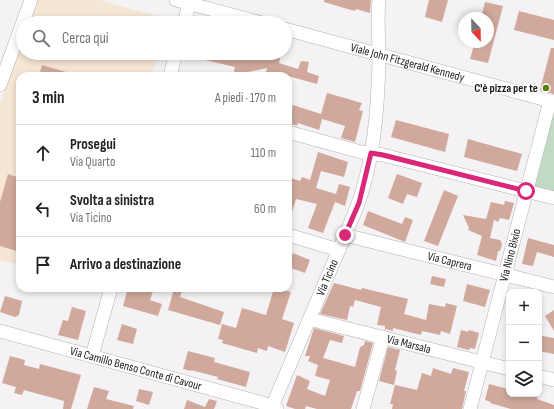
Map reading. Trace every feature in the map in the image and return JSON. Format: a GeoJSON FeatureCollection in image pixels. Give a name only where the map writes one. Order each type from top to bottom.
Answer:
{"type":"FeatureCollection","features":[{"type":"Feature","properties":{"kind":"street"},"geometry":{"type":"LineString","coordinates":[[24,16],[30,0]]}},
{"type":"Feature","properties":{"kind":"street"},"geometry":{"type":"LineString","coordinates":[[176,0],[235,16]]}},
{"type":"Feature","properties":{"kind":"street","name":"Via Ticino"},"geometry":{"type":"LineString","coordinates":[[274,408],[309,319],[359,203],[371,153],[377,103],[379,0]]}},
{"type":"Feature","properties":{"kind":"street"},"geometry":{"type":"LineString","coordinates":[[186,16],[190,4]]}},
{"type":"Feature","properties":{"kind":"street","name":"Viale John Fitzgerald Kennedy"},"geometry":{"type":"LineString","coordinates":[[292,31],[552,101]]}},
{"type":"Feature","properties":{"kind":"street"},"geometry":{"type":"LineString","coordinates":[[0,85],[3,70],[16,36]]}},
{"type":"Feature","properties":{"kind":"street"},"geometry":{"type":"LineString","coordinates":[[171,72],[174,60]]}},
{"type":"Feature","properties":{"kind":"street","name":"Via Nino Bixio"},"geometry":{"type":"LineString","coordinates":[[470,409],[526,191],[552,101]]}},
{"type":"Feature","properties":{"kind":"street"},"geometry":{"type":"LineString","coordinates":[[292,133],[554,198]]}},
{"type":"Feature","properties":{"kind":"street","name":"Via Caprera"},"geometry":{"type":"LineString","coordinates":[[345,235],[554,287]]}},
{"type":"Feature","properties":{"kind":"street"},"geometry":{"type":"LineString","coordinates":[[292,236],[339,250]]}},
{"type":"Feature","properties":{"kind":"street"},"geometry":{"type":"LineString","coordinates":[[92,356],[110,292]]}},
{"type":"Feature","properties":{"kind":"street","name":"Via Marsala"},"geometry":{"type":"LineString","coordinates":[[309,319],[506,368]]}},
{"type":"Feature","properties":{"kind":"street","name":"Via Camillo Benso Conte di Cavour"},"geometry":{"type":"LineString","coordinates":[[0,331],[274,408]]}},
{"type":"Feature","properties":{"kind":"street"},"geometry":{"type":"LineString","coordinates":[[363,409],[383,337]]}},
{"type":"Feature","properties":{"kind":"street"},"geometry":{"type":"LineString","coordinates":[[542,377],[554,380]]}},
{"type":"Feature","properties":{"kind":"shaded area"},"geometry":{"type":"Polygon","coordinates":[[[37,0],[99,0],[156,16],[31,16],[37,0]]]}},
{"type":"Feature","properties":{"kind":"shaded area"},"geometry":{"type":"Polygon","coordinates":[[[16,59],[156,60],[152,72],[16,72],[16,264],[0,260],[0,104],[16,59]]]}},
{"type":"Feature","properties":{"kind":"green space"},"geometry":{"type":"Polygon","coordinates":[[[554,109],[554,191],[533,187],[554,109]]]}},
{"type":"Feature","properties":{"kind":"building"},"geometry":{"type":"Polygon","coordinates":[[[324,0],[371,0],[370,13],[356,9],[355,11],[344,8],[324,2],[324,0]]]}},
{"type":"Feature","properties":{"kind":"building"},"geometry":{"type":"Polygon","coordinates":[[[429,0],[448,0],[442,22],[425,17],[429,0]]]}},
{"type":"Feature","properties":{"kind":"building"},"geometry":{"type":"Polygon","coordinates":[[[485,2],[503,6],[494,40],[494,12],[482,12],[485,2]]]}},
{"type":"Feature","properties":{"kind":"building"},"geometry":{"type":"Polygon","coordinates":[[[519,11],[554,20],[554,40],[514,30],[519,11]]]}},
{"type":"Feature","properties":{"kind":"building"},"geometry":{"type":"Polygon","coordinates":[[[473,48],[492,48],[488,63],[470,59],[473,48]]]}},
{"type":"Feature","properties":{"kind":"building"},"geometry":{"type":"Polygon","coordinates":[[[551,48],[554,48],[554,94],[540,90],[551,48]]]}},
{"type":"Feature","properties":{"kind":"building"},"geometry":{"type":"Polygon","coordinates":[[[205,60],[280,60],[279,63],[298,69],[301,61],[309,62],[307,72],[319,76],[317,84],[292,77],[292,72],[266,72],[267,68],[248,72],[234,72],[235,67],[205,60]]]}},
{"type":"Feature","properties":{"kind":"building"},"geometry":{"type":"Polygon","coordinates":[[[42,65],[66,72],[40,72],[42,65]]]}},
{"type":"Feature","properties":{"kind":"building"},"geometry":{"type":"Polygon","coordinates":[[[327,93],[362,103],[359,110],[363,111],[355,142],[341,138],[345,126],[322,119],[319,130],[298,123],[297,126],[292,124],[293,105],[321,114],[327,93]]]}},
{"type":"Feature","properties":{"kind":"building"},"geometry":{"type":"Polygon","coordinates":[[[396,120],[449,134],[445,152],[391,137],[396,120]]]}},
{"type":"Feature","properties":{"kind":"building"},"geometry":{"type":"Polygon","coordinates":[[[468,139],[522,154],[517,171],[464,157],[468,139]]]}},
{"type":"Feature","properties":{"kind":"building"},"geometry":{"type":"Polygon","coordinates":[[[318,152],[348,162],[344,177],[321,171],[316,188],[336,194],[339,184],[350,187],[345,206],[335,202],[323,233],[308,228],[317,204],[296,199],[292,212],[292,178],[300,181],[302,177],[310,180],[318,152]]]}},
{"type":"Feature","properties":{"kind":"building"},"geometry":{"type":"Polygon","coordinates":[[[8,174],[16,177],[16,251],[0,246],[0,202],[8,174]]]}},
{"type":"Feature","properties":{"kind":"building"},"geometry":{"type":"Polygon","coordinates":[[[397,174],[422,183],[417,197],[407,194],[403,204],[388,198],[397,174]]]}},
{"type":"Feature","properties":{"kind":"building"},"geometry":{"type":"Polygon","coordinates":[[[444,190],[458,196],[438,246],[424,241],[444,190]]]}},
{"type":"Feature","properties":{"kind":"building"},"geometry":{"type":"Polygon","coordinates":[[[505,201],[514,203],[509,220],[500,218],[498,222],[494,220],[490,238],[500,240],[502,244],[500,251],[498,251],[496,261],[477,255],[482,236],[468,230],[469,228],[463,215],[486,219],[491,202],[504,205],[505,201]]]}},
{"type":"Feature","properties":{"kind":"building"},"geometry":{"type":"Polygon","coordinates":[[[368,211],[402,224],[405,217],[413,220],[405,242],[363,225],[368,211]]]}},
{"type":"Feature","properties":{"kind":"building"},"geometry":{"type":"Polygon","coordinates":[[[528,238],[554,245],[554,257],[537,252],[533,266],[522,264],[528,238]]]}},
{"type":"Feature","properties":{"kind":"building"},"geometry":{"type":"Polygon","coordinates":[[[293,253],[310,260],[305,273],[292,268],[293,253]]]}},
{"type":"Feature","properties":{"kind":"building"},"geometry":{"type":"Polygon","coordinates":[[[432,276],[446,279],[444,287],[430,284],[432,276]]]}},
{"type":"Feature","properties":{"kind":"building"},"geometry":{"type":"Polygon","coordinates":[[[334,283],[408,299],[404,314],[426,320],[429,304],[445,307],[446,303],[457,306],[450,334],[441,331],[440,335],[422,331],[421,335],[393,328],[393,331],[385,329],[385,326],[377,325],[381,307],[355,300],[353,307],[350,306],[347,320],[320,314],[334,283]]]}},
{"type":"Feature","properties":{"kind":"building"},"geometry":{"type":"Polygon","coordinates":[[[467,284],[490,290],[485,307],[463,301],[467,284]]]}},
{"type":"Feature","properties":{"kind":"building"},"geometry":{"type":"Polygon","coordinates":[[[127,292],[153,292],[150,300],[162,304],[158,316],[123,306],[127,292]]]}},
{"type":"Feature","properties":{"kind":"building"},"geometry":{"type":"Polygon","coordinates":[[[173,292],[182,292],[180,297],[224,312],[220,325],[168,310],[173,292]]]}},
{"type":"Feature","properties":{"kind":"building"},"geometry":{"type":"Polygon","coordinates":[[[273,292],[291,292],[282,319],[294,323],[285,352],[268,346],[267,351],[258,348],[257,353],[222,343],[223,340],[218,339],[222,324],[236,328],[242,308],[266,315],[273,292]]]}},
{"type":"Feature","properties":{"kind":"building"},"geometry":{"type":"Polygon","coordinates":[[[5,296],[22,301],[19,315],[15,317],[0,312],[5,296]]]}},
{"type":"Feature","properties":{"kind":"building"},"geometry":{"type":"Polygon","coordinates":[[[72,307],[86,311],[78,340],[58,335],[63,320],[68,321],[72,307]]]}},
{"type":"Feature","properties":{"kind":"building"},"geometry":{"type":"Polygon","coordinates":[[[554,310],[554,331],[545,316],[554,310]]]}},
{"type":"Feature","properties":{"kind":"building"},"geometry":{"type":"Polygon","coordinates":[[[122,324],[137,329],[133,344],[117,340],[122,324]]]}},
{"type":"Feature","properties":{"kind":"building"},"geometry":{"type":"Polygon","coordinates":[[[314,328],[344,336],[342,343],[330,340],[323,358],[355,367],[360,347],[364,345],[365,341],[373,343],[360,391],[357,391],[351,409],[317,409],[306,406],[305,409],[295,409],[286,406],[297,375],[310,381],[307,389],[325,396],[330,380],[315,376],[318,365],[308,361],[310,356],[305,356],[314,328]]]}},
{"type":"Feature","properties":{"kind":"building"},"geometry":{"type":"Polygon","coordinates":[[[461,330],[468,332],[469,330],[479,333],[475,349],[470,348],[469,350],[457,347],[461,330]]]}},
{"type":"Feature","properties":{"kind":"building"},"geometry":{"type":"Polygon","coordinates":[[[542,336],[554,338],[554,354],[542,352],[542,336]]]}},
{"type":"Feature","properties":{"kind":"building"},"geometry":{"type":"Polygon","coordinates":[[[388,347],[400,350],[395,370],[397,371],[394,385],[379,381],[388,347]]]}},
{"type":"Feature","properties":{"kind":"building"},"geometry":{"type":"Polygon","coordinates":[[[188,351],[215,358],[214,362],[250,372],[246,387],[217,379],[218,377],[183,369],[188,351]]]}},
{"type":"Feature","properties":{"kind":"building"},"geometry":{"type":"Polygon","coordinates":[[[10,356],[25,360],[24,365],[39,369],[40,364],[81,375],[71,409],[63,409],[64,401],[24,390],[22,395],[14,393],[16,387],[2,383],[10,356]]]}},
{"type":"Feature","properties":{"kind":"building"},"geometry":{"type":"Polygon","coordinates":[[[433,368],[451,374],[453,368],[469,372],[464,391],[466,391],[462,409],[392,409],[393,404],[390,404],[395,385],[417,390],[422,373],[431,376],[433,368]]]}},
{"type":"Feature","properties":{"kind":"building"},"geometry":{"type":"Polygon","coordinates":[[[489,384],[506,388],[506,397],[538,397],[537,399],[554,405],[554,409],[511,409],[485,400],[489,384]]]}},
{"type":"Feature","properties":{"kind":"building"},"geometry":{"type":"Polygon","coordinates":[[[94,387],[109,391],[106,399],[134,406],[133,409],[87,409],[94,387]]]}},
{"type":"Feature","properties":{"kind":"building"},"geometry":{"type":"Polygon","coordinates":[[[139,389],[153,392],[149,405],[136,401],[139,389]]]}},
{"type":"Feature","properties":{"kind":"building"},"geometry":{"type":"Polygon","coordinates":[[[209,399],[217,401],[214,409],[184,409],[187,400],[205,407],[209,399]]]}},
{"type":"Feature","properties":{"kind":"place","name":"C'è pizza per te"},"geometry":{"type":"Point","coordinates":[546,88]}},
{"type":"Feature","properties":{"kind":"route"},"geometry":{"type":"LineString","coordinates":[[345,235],[359,203],[371,153],[526,191]]}}]}
